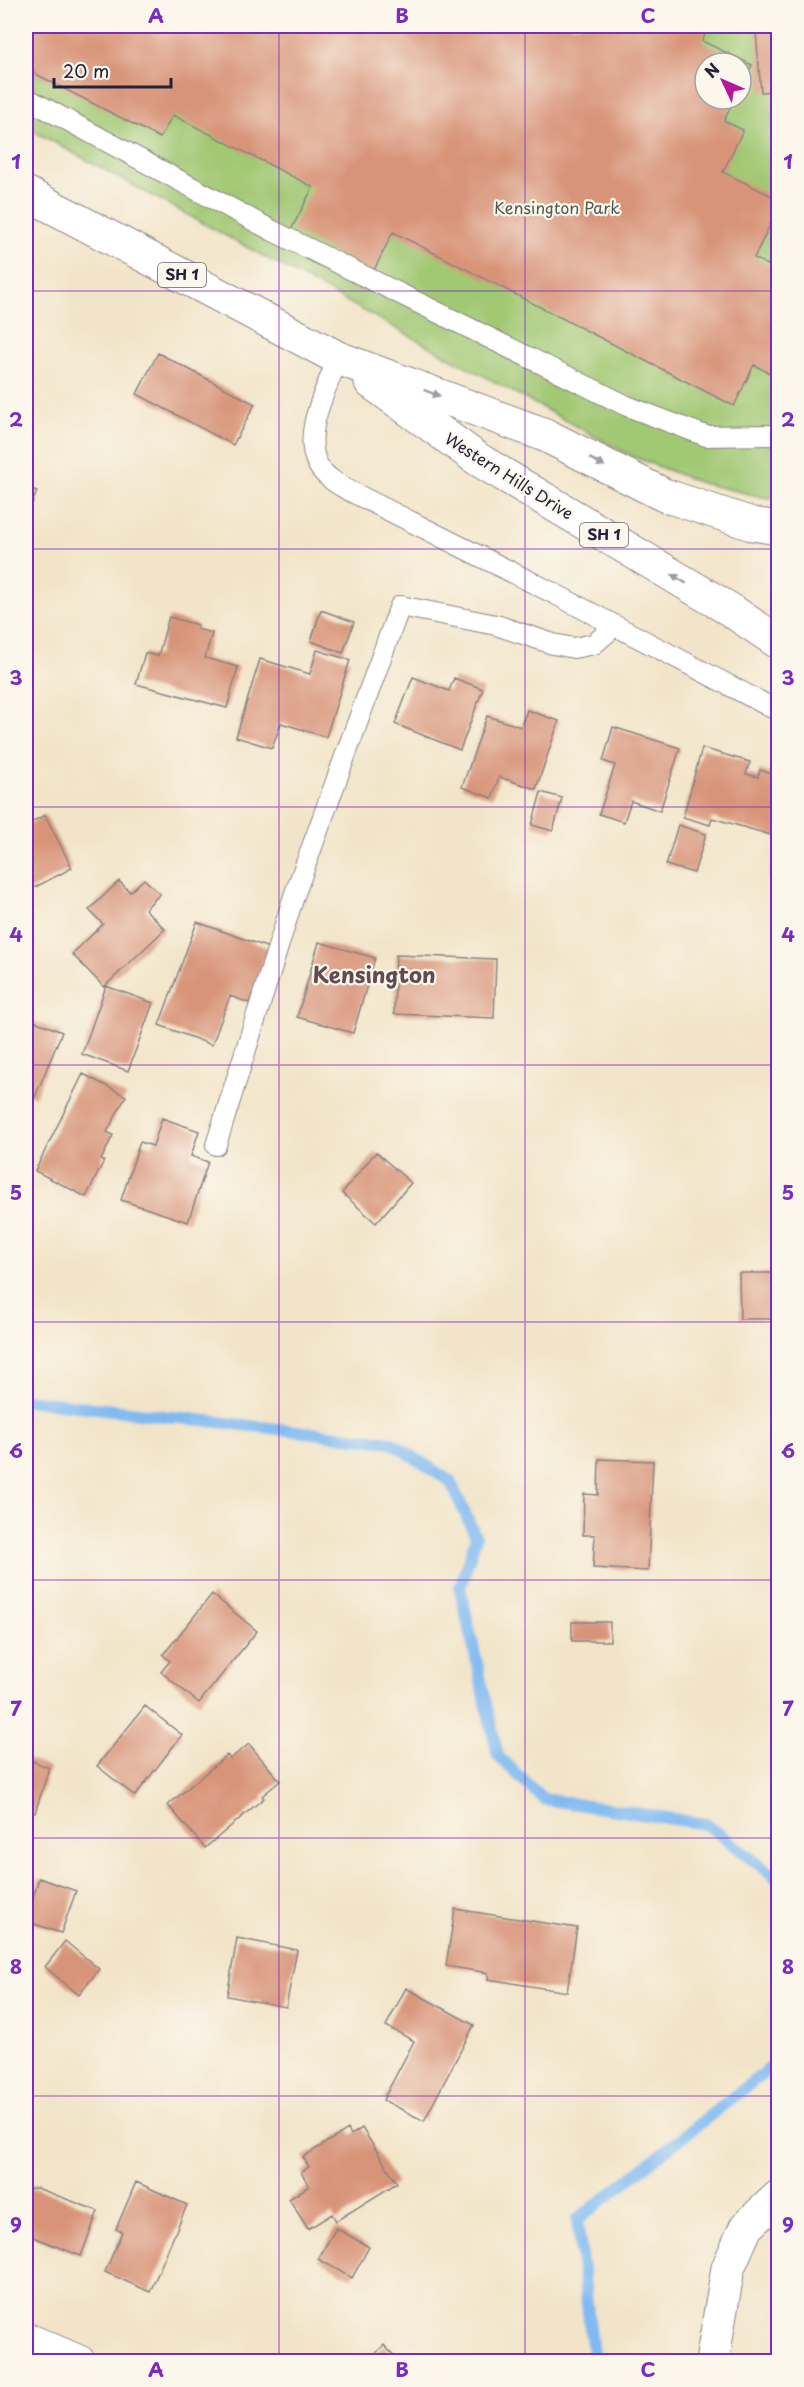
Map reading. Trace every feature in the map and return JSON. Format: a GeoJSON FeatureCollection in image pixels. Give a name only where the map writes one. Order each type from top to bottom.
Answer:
{"type":"FeatureCollection","features":[{"type":"Feature","properties":{"kind":"main road","name":"Western Hills Drive"},"geometry":{"type":"LineString","coordinates":[[26,193],[338,358],[545,435],[664,495],[752,524],[778,528]]}},
{"type":"Feature","properties":{"kind":"main road","name":"Western Hills Drive"},"geometry":{"type":"LineString","coordinates":[[338,358],[479,460],[729,609],[778,642]]}},
{"type":"Feature","properties":{"kind":"main road","name":"SH 1"},"geometry":{"type":"LineString","coordinates":[[729,609],[778,621]]}},
{"type":"Feature","properties":{"kind":"main road"},"geometry":{"type":"LineString","coordinates":[[712,2361],[728,2268],[746,2227],[778,2198]]}},
{"type":"Feature","properties":{"kind":"main road"},"geometry":{"type":"LineString","coordinates":[[26,2339],[79,2361]]}},
{"type":"Feature","properties":{"kind":"lane"},"geometry":{"type":"LineString","coordinates":[[26,98],[273,231],[627,406],[706,436],[778,435]]}},
{"type":"Feature","properties":{"kind":"lane"},"geometry":{"type":"LineString","coordinates":[[338,358],[316,413],[311,443],[318,466],[329,477],[346,489],[778,711]]}},
{"type":"Feature","properties":{"kind":"lane"},"geometry":{"type":"LineString","coordinates":[[216,1145],[294,896],[400,606],[496,625],[553,644],[574,648],[594,644],[615,626]]}},
{"type":"Feature","properties":{"kind":"green space","name":"Kensington Park"},"geometry":{"type":"Polygon","coordinates":[[[26,26],[778,26],[778,497],[767,498],[701,483],[629,455],[26,127],[26,26]]]}},
{"type":"Feature","properties":{"kind":"building","name":"Kensington Park"},"geometry":{"type":"Polygon","coordinates":[[[26,26],[709,26],[702,41],[723,51],[693,51],[693,111],[729,111],[724,121],[743,130],[723,172],[778,199],[778,208],[754,258],[778,270],[778,364],[773,375],[754,365],[734,406],[393,232],[373,272],[291,230],[313,187],[173,115],[160,138],[26,69],[26,26]]]}},
{"type":"Feature","properties":{"kind":"building"},"geometry":{"type":"Polygon","coordinates":[[[778,29],[778,91],[761,92],[756,32],[778,29]]]}},
{"type":"Feature","properties":{"kind":"building"},"geometry":{"type":"Polygon","coordinates":[[[158,353],[255,404],[233,445],[137,394],[158,353]]]}},
{"type":"Feature","properties":{"kind":"building"},"geometry":{"type":"Polygon","coordinates":[[[26,487],[37,491],[26,520],[26,487]]]}},
{"type":"Feature","properties":{"kind":"building"},"geometry":{"type":"Polygon","coordinates":[[[321,610],[354,622],[343,653],[311,641],[321,610]]]}},
{"type":"Feature","properties":{"kind":"building"},"geometry":{"type":"Polygon","coordinates":[[[169,617],[198,625],[197,629],[212,633],[205,658],[238,667],[227,708],[136,684],[145,653],[158,656],[169,617]]]}},
{"type":"Feature","properties":{"kind":"building"},"geometry":{"type":"Polygon","coordinates":[[[317,650],[350,660],[326,737],[281,723],[272,748],[236,737],[260,659],[310,674],[317,650]]]}},
{"type":"Feature","properties":{"kind":"building"},"geometry":{"type":"Polygon","coordinates":[[[413,677],[449,691],[454,678],[483,689],[460,750],[395,724],[413,677]]]}},
{"type":"Feature","properties":{"kind":"building"},"geometry":{"type":"Polygon","coordinates":[[[527,710],[559,721],[536,789],[499,777],[492,798],[462,787],[487,716],[521,727],[527,710]]]}},
{"type":"Feature","properties":{"kind":"building"},"geometry":{"type":"Polygon","coordinates":[[[613,727],[680,748],[660,811],[631,801],[624,822],[599,814],[615,765],[603,761],[613,727]]]}},
{"type":"Feature","properties":{"kind":"building"},"geometry":{"type":"Polygon","coordinates":[[[702,748],[750,762],[746,774],[758,777],[760,770],[778,776],[778,837],[712,818],[710,825],[683,817],[702,748]]]}},
{"type":"Feature","properties":{"kind":"building"},"geometry":{"type":"Polygon","coordinates":[[[541,792],[562,798],[553,831],[532,825],[541,792]]]}},
{"type":"Feature","properties":{"kind":"building"},"geometry":{"type":"Polygon","coordinates":[[[45,815],[72,868],[26,892],[26,825],[45,815]]]}},
{"type":"Feature","properties":{"kind":"building"},"geometry":{"type":"Polygon","coordinates":[[[678,825],[706,834],[694,873],[666,865],[678,825]]]}},
{"type":"Feature","properties":{"kind":"building"},"geometry":{"type":"Polygon","coordinates":[[[778,848],[778,877],[770,874],[778,848]]]}},
{"type":"Feature","properties":{"kind":"building"},"geometry":{"type":"Polygon","coordinates":[[[144,879],[160,894],[145,909],[165,929],[104,987],[72,954],[103,924],[89,910],[119,881],[130,892],[144,879]]]}},
{"type":"Feature","properties":{"kind":"building"},"geometry":{"type":"Polygon","coordinates":[[[197,922],[269,948],[249,1003],[230,996],[212,1045],[159,1025],[197,922]]]}},
{"type":"Feature","properties":{"kind":"building"},"geometry":{"type":"Polygon","coordinates":[[[319,942],[375,958],[353,1033],[297,1017],[319,942]]]}},
{"type":"Feature","properties":{"kind":"building"},"geometry":{"type":"Polygon","coordinates":[[[396,955],[496,959],[494,1018],[394,1014],[396,955]]]}},
{"type":"Feature","properties":{"kind":"building"},"geometry":{"type":"Polygon","coordinates":[[[106,986],[153,1003],[128,1071],[82,1054],[106,986]]]}},
{"type":"Feature","properties":{"kind":"building"},"geometry":{"type":"Polygon","coordinates":[[[26,1011],[34,1014],[32,1020],[62,1032],[35,1097],[26,1093],[26,1011]]]}},
{"type":"Feature","properties":{"kind":"building"},"geometry":{"type":"Polygon","coordinates":[[[83,1074],[126,1096],[107,1132],[113,1135],[101,1160],[104,1161],[86,1197],[35,1171],[83,1074]]]}},
{"type":"Feature","properties":{"kind":"building"},"geometry":{"type":"Polygon","coordinates":[[[162,1118],[199,1131],[191,1156],[208,1162],[188,1222],[121,1200],[140,1142],[153,1146],[162,1118]]]}},
{"type":"Feature","properties":{"kind":"building"},"geometry":{"type":"Polygon","coordinates":[[[376,1152],[411,1183],[376,1223],[342,1193],[376,1152]]]}},
{"type":"Feature","properties":{"kind":"building"},"geometry":{"type":"Polygon","coordinates":[[[739,1273],[778,1273],[778,1319],[740,1319],[739,1273]]]}},
{"type":"Feature","properties":{"kind":"building"},"geometry":{"type":"Polygon","coordinates":[[[599,1459],[653,1461],[648,1571],[593,1568],[595,1535],[583,1535],[584,1494],[598,1495],[599,1459]]]}},
{"type":"Feature","properties":{"kind":"building"},"geometry":{"type":"Polygon","coordinates":[[[212,1594],[257,1631],[199,1703],[161,1672],[170,1661],[163,1655],[212,1594]]]}},
{"type":"Feature","properties":{"kind":"building"},"geometry":{"type":"Polygon","coordinates":[[[572,1622],[610,1622],[610,1641],[572,1641],[572,1622]]]}},
{"type":"Feature","properties":{"kind":"building"},"geometry":{"type":"Polygon","coordinates":[[[145,1706],[182,1735],[135,1796],[97,1766],[145,1706]]]}},
{"type":"Feature","properties":{"kind":"building"},"geometry":{"type":"Polygon","coordinates":[[[249,1744],[280,1781],[262,1796],[264,1798],[205,1848],[168,1805],[227,1755],[230,1759],[249,1744]]]}},
{"type":"Feature","properties":{"kind":"building"},"geometry":{"type":"Polygon","coordinates":[[[26,1755],[28,1759],[49,1768],[35,1813],[26,1810],[26,1755]]]}},
{"type":"Feature","properties":{"kind":"building"},"geometry":{"type":"Polygon","coordinates":[[[39,1878],[76,1891],[61,1933],[26,1921],[39,1878]]]}},
{"type":"Feature","properties":{"kind":"building"},"geometry":{"type":"Polygon","coordinates":[[[455,1909],[577,1928],[567,1992],[488,1979],[488,1973],[446,1966],[455,1909]]]}},
{"type":"Feature","properties":{"kind":"building"},"geometry":{"type":"Polygon","coordinates":[[[237,1938],[297,1950],[286,2007],[227,1996],[237,1938]]]}},
{"type":"Feature","properties":{"kind":"building"},"geometry":{"type":"Polygon","coordinates":[[[65,1941],[99,1969],[79,1995],[45,1967],[65,1941]]]}},
{"type":"Feature","properties":{"kind":"building"},"geometry":{"type":"Polygon","coordinates":[[[406,1988],[474,2025],[424,2121],[383,2100],[414,2041],[386,2026],[406,1988]]]}},
{"type":"Feature","properties":{"kind":"building"},"geometry":{"type":"Polygon","coordinates":[[[362,2128],[397,2183],[336,2221],[332,2214],[308,2229],[289,2199],[309,2186],[301,2172],[309,2167],[303,2157],[348,2129],[351,2135],[362,2128]]]}},
{"type":"Feature","properties":{"kind":"building"},"geometry":{"type":"Polygon","coordinates":[[[136,2182],[187,2205],[150,2292],[105,2272],[122,2232],[116,2229],[136,2182]]]}},
{"type":"Feature","properties":{"kind":"building"},"geometry":{"type":"Polygon","coordinates":[[[37,2188],[98,2211],[81,2256],[33,2237],[26,2237],[26,2189],[37,2188]]]}},
{"type":"Feature","properties":{"kind":"building"},"geometry":{"type":"Polygon","coordinates":[[[336,2228],[369,2247],[352,2278],[318,2259],[336,2228]]]}},
{"type":"Feature","properties":{"kind":"building"},"geometry":{"type":"Polygon","coordinates":[[[384,2345],[400,2362],[367,2362],[384,2345]]]}},
{"type":"Feature","properties":{"kind":"waterway"},"geometry":{"type":"LineString","coordinates":[[26,1400],[391,1442],[450,1481],[476,1537],[460,1588],[498,1756],[543,1799],[706,1824],[778,1879]]}},
{"type":"Feature","properties":{"kind":"waterway"},"geometry":{"type":"LineString","coordinates":[[594,2362],[577,2220],[778,2062]]}},
{"type":"Feature","properties":{"kind":"district","name":"Kensington"},"geometry":{"type":"Point","coordinates":[374,975]}}]}
